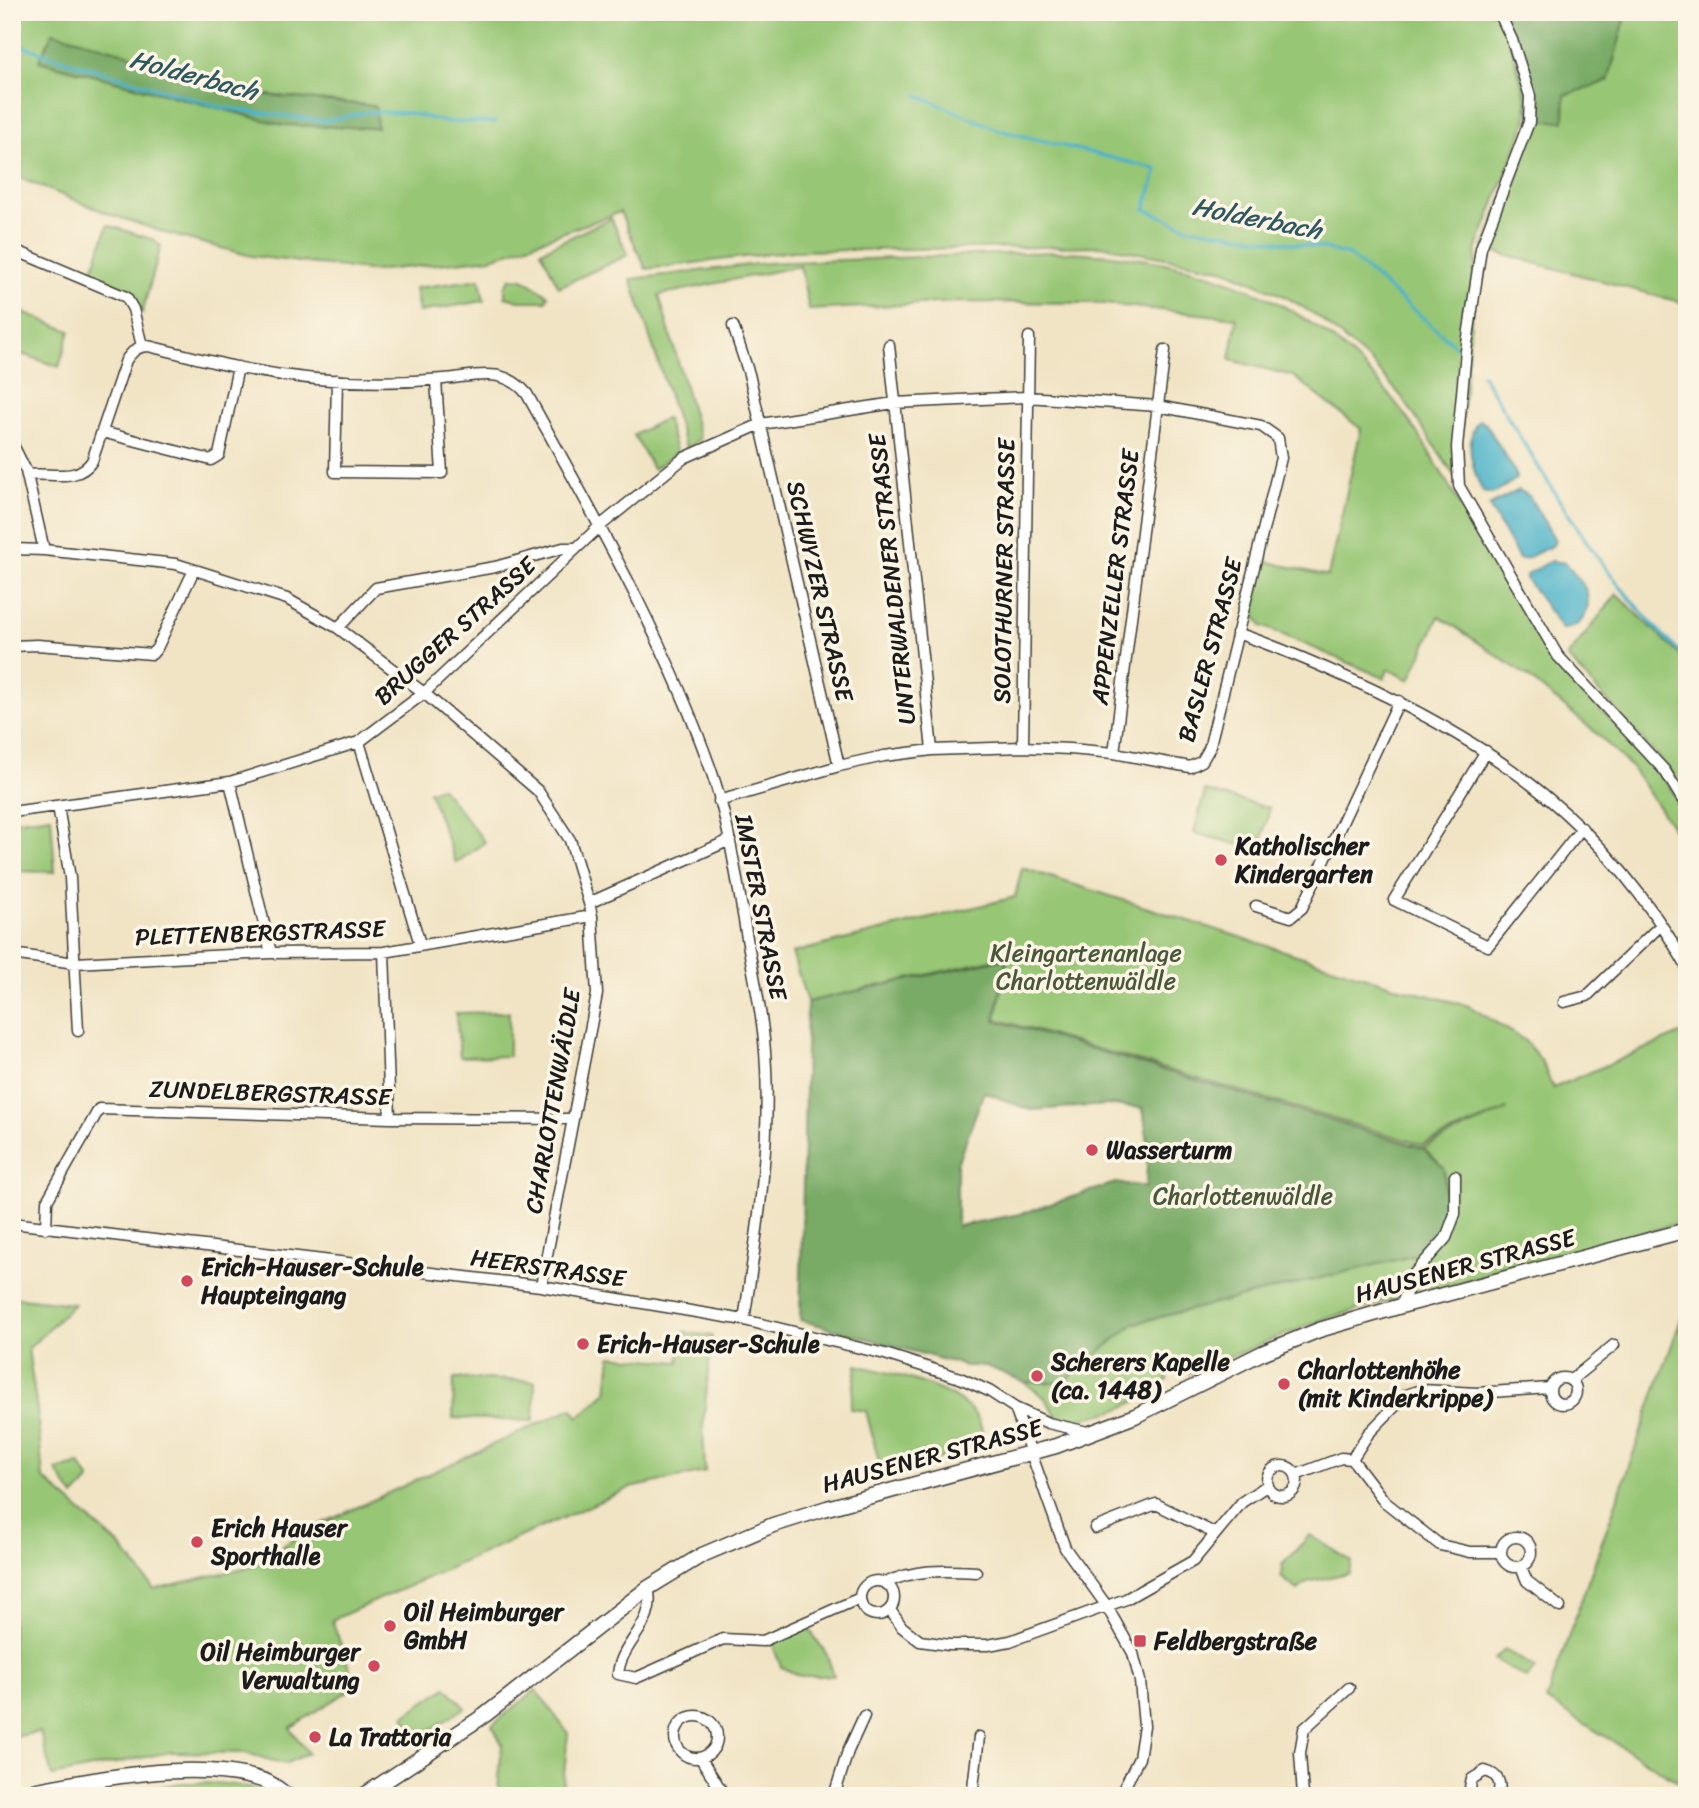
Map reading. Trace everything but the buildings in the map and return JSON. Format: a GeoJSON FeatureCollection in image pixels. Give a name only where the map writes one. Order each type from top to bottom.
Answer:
{"type":"FeatureCollection","features":[{"type":"Feature","properties":{"kind":"main road","name":"HAUSENER STRASSE"},"geometry":{"type":"LineString","coordinates":[[363,1796],[485,1715],[648,1588],[702,1555],[773,1525],[827,1508],[1032,1454],[1092,1433],[1135,1416],[1262,1353],[1319,1330],[1687,1230]]}},
{"type":"Feature","properties":{"kind":"main road"},"geometry":{"type":"LineString","coordinates":[[12,1795],[93,1780],[153,1774],[220,1772],[268,1782],[288,1796]]}},
{"type":"Feature","properties":{"kind":"street"},"geometry":{"type":"LineString","coordinates":[[1499,12],[1530,96],[1529,122],[1481,248],[1457,447],[1459,486],[1558,656],[1665,771],[1687,807]]}},
{"type":"Feature","properties":{"kind":"street"},"geometry":{"type":"LineString","coordinates":[[12,249],[126,297],[133,309],[142,346],[126,360],[87,469],[71,476],[27,475]]}},
{"type":"Feature","properties":{"kind":"street"},"geometry":{"type":"LineString","coordinates":[[733,326],[749,374],[761,425]]}},
{"type":"Feature","properties":{"kind":"street"},"geometry":{"type":"LineString","coordinates":[[1027,397],[1028,337]]}},
{"type":"Feature","properties":{"kind":"street","name":"IMSTER STRASSE"},"geometry":{"type":"LineString","coordinates":[[142,346],[148,345],[238,367],[337,380],[436,380],[496,374],[518,383],[527,394],[600,526],[673,672],[712,773],[730,840],[764,1041],[766,1104],[758,1225],[744,1320]]}},
{"type":"Feature","properties":{"kind":"street"},"geometry":{"type":"LineString","coordinates":[[889,345],[894,403]]}},
{"type":"Feature","properties":{"kind":"street"},"geometry":{"type":"LineString","coordinates":[[1158,406],[1165,350]]}},
{"type":"Feature","properties":{"kind":"street"},"geometry":{"type":"LineString","coordinates":[[102,432],[211,460],[219,456],[238,367]]}},
{"type":"Feature","properties":{"kind":"street"},"geometry":{"type":"LineString","coordinates":[[337,380],[335,472],[442,473],[436,380]]}},
{"type":"Feature","properties":{"kind":"street","name":"BASLER STRASSE"},"geometry":{"type":"LineString","coordinates":[[600,526],[684,458],[761,425],[894,403],[1027,397],[1158,406],[1261,426],[1278,438],[1281,458],[1209,748],[1202,761],[1190,767],[1114,753],[1023,747],[932,750],[884,756],[839,766],[719,801]]}},
{"type":"Feature","properties":{"kind":"street","name":"SOLOTHURNER STRASSE"},"geometry":{"type":"LineString","coordinates":[[1023,747],[1027,397]]}},
{"type":"Feature","properties":{"kind":"street","name":"UNTERWALDENER STRASSE"},"geometry":{"type":"LineString","coordinates":[[894,403],[932,750]]}},
{"type":"Feature","properties":{"kind":"street","name":"APPENZELLER STRASSE"},"geometry":{"type":"LineString","coordinates":[[1114,753],[1158,406]]}},
{"type":"Feature","properties":{"kind":"street","name":"SCHWYZER STRASSE"},"geometry":{"type":"LineString","coordinates":[[761,425],[839,766]]}},
{"type":"Feature","properties":{"kind":"street"},"geometry":{"type":"LineString","coordinates":[[12,443],[27,475],[44,550]]}},
{"type":"Feature","properties":{"kind":"street","name":"BRUGGER STRASSE"},"geometry":{"type":"LineString","coordinates":[[12,812],[230,782],[359,742],[424,693],[600,526]]}},
{"type":"Feature","properties":{"kind":"street","name":"BRUGGER STRASSE"},"geometry":{"type":"LineString","coordinates":[[338,628],[376,588],[495,567],[563,548],[577,548]]}},
{"type":"Feature","properties":{"kind":"street","name":"CHARLOTTENWÄLDLE"},"geometry":{"type":"LineString","coordinates":[[12,549],[176,564],[287,599],[338,628],[424,693],[538,791],[570,840],[589,903],[597,994],[541,1286]]}},
{"type":"Feature","properties":{"kind":"street"},"geometry":{"type":"LineString","coordinates":[[12,646],[37,645],[152,654],[194,570]]}},
{"type":"Feature","properties":{"kind":"street"},"geometry":{"type":"LineString","coordinates":[[1237,633],[1322,666],[1399,701],[1457,732],[1523,776],[1582,828],[1640,892],[1687,967]]}},
{"type":"Feature","properties":{"kind":"street"},"geometry":{"type":"LineString","coordinates":[[1256,906],[1291,917],[1302,908],[1399,701]]}},
{"type":"Feature","properties":{"kind":"street"},"geometry":{"type":"LineString","coordinates":[[359,742],[420,944]]}},
{"type":"Feature","properties":{"kind":"street"},"geometry":{"type":"LineString","coordinates":[[1486,751],[1394,900],[1488,946],[1582,828]]}},
{"type":"Feature","properties":{"kind":"street"},"geometry":{"type":"LineString","coordinates":[[230,782],[271,953]]}},
{"type":"Feature","properties":{"kind":"street"},"geometry":{"type":"LineString","coordinates":[[58,806],[69,878],[78,1031]]}},
{"type":"Feature","properties":{"kind":"street"},"geometry":{"type":"LineString","coordinates":[[589,903],[730,840]]}},
{"type":"Feature","properties":{"kind":"street","name":"PLETTENBERGSTRASSE"},"geometry":{"type":"LineString","coordinates":[[12,954],[75,962],[384,951],[592,916]]}},
{"type":"Feature","properties":{"kind":"street"},"geometry":{"type":"LineString","coordinates":[[1564,1002],[1587,996],[1661,925]]}},
{"type":"Feature","properties":{"kind":"street"},"geometry":{"type":"LineString","coordinates":[[384,951],[390,1118]]}},
{"type":"Feature","properties":{"kind":"street","name":"ZUNDELBERGSTRASSE"},"geometry":{"type":"LineString","coordinates":[[46,1228],[47,1201],[99,1109],[390,1118],[573,1119]]}},
{"type":"Feature","properties":{"kind":"street"},"geometry":{"type":"LineString","coordinates":[[1401,1306],[1412,1276],[1446,1238],[1455,1214],[1455,1176]]}},
{"type":"Feature","properties":{"kind":"street","name":"HEERSTRASSE"},"geometry":{"type":"LineString","coordinates":[[12,1223],[541,1286],[744,1320],[885,1354],[960,1378],[1048,1423],[1092,1433]]}},
{"type":"Feature","properties":{"kind":"street"},"geometry":{"type":"LineString","coordinates":[[1352,1458],[1367,1434],[1406,1395],[1421,1390],[1477,1393],[1550,1388],[1558,1378],[1571,1380],[1614,1345]]}},
{"type":"Feature","properties":{"kind":"street"},"geometry":{"type":"LineString","coordinates":[[1550,1388],[1554,1401],[1562,1404],[1571,1402],[1577,1391],[1571,1380]]}},
{"type":"Feature","properties":{"kind":"street"},"geometry":{"type":"LineString","coordinates":[[1015,1408],[1065,1548],[1106,1605],[1133,1653],[1144,1704],[1144,1726],[1139,1758],[1121,1796]]}},
{"type":"Feature","properties":{"kind":"street"},"geometry":{"type":"LineString","coordinates":[[1296,1475],[1342,1458],[1352,1458]]}},
{"type":"Feature","properties":{"kind":"street"},"geometry":{"type":"LineString","coordinates":[[1352,1458],[1385,1502],[1440,1545],[1470,1552],[1500,1552]]}},
{"type":"Feature","properties":{"kind":"street"},"geometry":{"type":"LineString","coordinates":[[890,1610],[902,1627],[920,1641],[988,1645],[1010,1641],[1126,1599],[1192,1561],[1242,1502],[1268,1485],[1270,1472],[1279,1466],[1288,1467],[1296,1475],[1297,1485],[1287,1495],[1278,1496],[1268,1485]]}},
{"type":"Feature","properties":{"kind":"street"},"geometry":{"type":"LineString","coordinates":[[1095,1528],[1156,1504],[1214,1533]]}},
{"type":"Feature","properties":{"kind":"street"},"geometry":{"type":"LineString","coordinates":[[1517,1537],[1527,1541],[1531,1556],[1521,1567],[1507,1565],[1500,1552],[1507,1539],[1517,1537]]}},
{"type":"Feature","properties":{"kind":"street"},"geometry":{"type":"LineString","coordinates":[[1521,1567],[1527,1581],[1560,1607]]}},
{"type":"Feature","properties":{"kind":"street"},"geometry":{"type":"LineString","coordinates":[[648,1588],[651,1598],[645,1623],[619,1662],[618,1674],[636,1678],[723,1639],[763,1641],[860,1598],[866,1585],[875,1581],[885,1583],[904,1574],[940,1569],[976,1572]]}},
{"type":"Feature","properties":{"kind":"street"},"geometry":{"type":"LineString","coordinates":[[860,1598],[864,1609],[874,1615],[886,1614],[890,1610],[894,1595],[885,1583]]}},
{"type":"Feature","properties":{"kind":"street"},"geometry":{"type":"LineString","coordinates":[[1303,1796],[1300,1753],[1304,1729],[1349,1688]]}},
{"type":"Feature","properties":{"kind":"street"},"geometry":{"type":"LineString","coordinates":[[834,1796],[848,1751],[864,1716]]}},
{"type":"Feature","properties":{"kind":"street"},"geometry":{"type":"LineString","coordinates":[[972,1796],[979,1737]]}},
{"type":"Feature","properties":{"kind":"street"},"geometry":{"type":"LineString","coordinates":[[702,1757],[725,1796]]}},
{"type":"Feature","properties":{"kind":"street"},"geometry":{"type":"LineString","coordinates":[[1472,1796],[1472,1779],[1479,1772],[1485,1772],[1498,1779],[1500,1789],[1497,1796]]}},
{"type":"Feature","properties":{"kind":"green space"},"geometry":{"type":"Polygon","coordinates":[[[12,12],[1495,12],[1510,43],[1526,97],[1527,120],[1477,248],[1457,480],[1402,397],[1372,363],[1317,316],[1286,297],[1226,270],[1104,246],[793,251],[646,269],[620,212],[492,258],[374,271],[251,256],[112,215],[12,175],[12,12]],[[53,33],[283,125],[377,128],[375,106],[267,95],[53,33]]]}},
{"type":"Feature","properties":{"kind":"green space"},"geometry":{"type":"Polygon","coordinates":[[[1503,12],[1627,12],[1608,81],[1565,95],[1564,121],[1532,121],[1503,12]]]}},
{"type":"Feature","properties":{"kind":"green space"},"geometry":{"type":"Polygon","coordinates":[[[1627,12],[1687,12],[1687,304],[1483,249],[1532,121],[1565,95],[1608,81],[1627,12]]]}},
{"type":"Feature","properties":{"kind":"green space"},"geometry":{"type":"Polygon","coordinates":[[[53,32],[267,95],[375,106],[377,128],[283,125],[39,61],[53,32]]]}},
{"type":"Feature","properties":{"kind":"green space"},"geometry":{"type":"Polygon","coordinates":[[[611,218],[628,255],[559,287],[541,251],[611,218]]]}},
{"type":"Feature","properties":{"kind":"green space"},"geometry":{"type":"Polygon","coordinates":[[[108,225],[154,240],[161,246],[142,313],[133,292],[91,274],[108,225]]]}},
{"type":"Feature","properties":{"kind":"green space"},"geometry":{"type":"Polygon","coordinates":[[[1051,252],[1161,262],[1212,275],[1260,294],[1304,319],[1346,350],[1384,388],[1418,434],[1556,660],[1660,773],[1687,818],[1687,856],[1670,824],[1632,768],[1595,732],[1527,676],[1439,616],[1410,680],[1388,669],[1384,678],[1262,626],[1253,612],[1265,561],[1328,576],[1361,429],[1293,376],[1230,360],[1237,318],[1095,303],[956,302],[809,310],[800,266],[659,295],[700,439],[686,448],[631,279],[766,263],[1051,252]]]}},
{"type":"Feature","properties":{"kind":"green space"},"geometry":{"type":"Polygon","coordinates":[[[511,278],[523,279],[548,295],[546,301],[520,301],[505,297],[505,286],[511,278]]]}},
{"type":"Feature","properties":{"kind":"green space"},"geometry":{"type":"Polygon","coordinates":[[[480,279],[484,301],[419,312],[415,288],[480,279]]]}},
{"type":"Feature","properties":{"kind":"green space"},"geometry":{"type":"Polygon","coordinates":[[[12,308],[70,331],[59,367],[13,351],[16,339],[12,337],[12,308]]]}},
{"type":"Feature","properties":{"kind":"green space"},"geometry":{"type":"Polygon","coordinates":[[[666,418],[677,453],[653,469],[634,435],[666,418]]]}},
{"type":"Feature","properties":{"kind":"green space"},"geometry":{"type":"Polygon","coordinates":[[[1617,594],[1687,662],[1687,798],[1668,768],[1567,657],[1617,594]]]}},
{"type":"Feature","properties":{"kind":"green space"},"geometry":{"type":"Polygon","coordinates":[[[441,787],[485,842],[456,863],[429,791],[441,787]]]}},
{"type":"Feature","properties":{"kind":"green space"},"geometry":{"type":"Polygon","coordinates":[[[1205,791],[1270,808],[1259,850],[1194,833],[1205,791]]]}},
{"type":"Feature","properties":{"kind":"green space"},"geometry":{"type":"Polygon","coordinates":[[[51,816],[55,872],[12,871],[12,821],[51,816]]]}},
{"type":"Feature","properties":{"kind":"green space","name":"Kleingartenanlage Charlottenwäldle"},"geometry":{"type":"Polygon","coordinates":[[[1022,868],[1404,989],[1469,1006],[1524,1040],[1541,1060],[1553,1088],[1687,1031],[1687,1221],[1324,1319],[1189,1373],[1186,1368],[1166,1375],[1168,1380],[1119,1409],[1085,1417],[1057,1416],[1044,1397],[1024,1382],[1062,1383],[1135,1323],[1424,1253],[1438,1233],[1444,1213],[1445,1192],[1444,1168],[1423,1148],[1508,1109],[1423,1145],[996,1019],[1008,956],[807,1002],[792,953],[1015,897],[1022,868]]]}},
{"type":"Feature","properties":{"kind":"green space","name":"Charlottenwäldle"},"geometry":{"type":"Polygon","coordinates":[[[1007,958],[995,1020],[1423,1148],[1444,1168],[1445,1203],[1438,1233],[1424,1253],[1135,1323],[1062,1383],[1024,1382],[986,1366],[966,1366],[800,1320],[807,1002],[1007,958]],[[984,1092],[957,1164],[957,1226],[1020,1214],[1115,1183],[1146,1187],[1148,1144],[1143,1108],[1111,1105],[1030,1110],[984,1092]]]}},
{"type":"Feature","properties":{"kind":"green space"},"geometry":{"type":"Polygon","coordinates":[[[509,1012],[509,1056],[460,1057],[456,1013],[509,1012]]]}},
{"type":"Feature","properties":{"kind":"green space"},"geometry":{"type":"Polygon","coordinates":[[[12,1297],[74,1304],[28,1349],[43,1478],[120,1546],[154,1589],[253,1566],[306,1531],[572,1408],[579,1417],[607,1392],[611,1356],[679,1362],[682,1332],[712,1336],[703,1426],[705,1472],[630,1488],[332,1620],[356,1686],[290,1728],[308,1753],[285,1764],[245,1753],[170,1752],[52,1776],[40,1732],[12,1737],[12,1297]]]}},
{"type":"Feature","properties":{"kind":"green space"},"geometry":{"type":"Polygon","coordinates":[[[1687,1302],[1687,1787],[1546,1700],[1687,1302]]]}},
{"type":"Feature","properties":{"kind":"green space"},"geometry":{"type":"Polygon","coordinates":[[[857,1365],[910,1379],[950,1395],[977,1418],[982,1433],[980,1443],[972,1450],[882,1473],[866,1411],[850,1409],[857,1365]]]}},
{"type":"Feature","properties":{"kind":"green space"},"geometry":{"type":"Polygon","coordinates":[[[454,1378],[535,1381],[534,1421],[453,1418],[454,1378]]]}},
{"type":"Feature","properties":{"kind":"green space"},"geometry":{"type":"Polygon","coordinates":[[[80,1464],[90,1480],[74,1497],[56,1470],[80,1464]]]}},
{"type":"Feature","properties":{"kind":"green space"},"geometry":{"type":"Polygon","coordinates":[[[1310,1535],[1351,1561],[1349,1573],[1307,1582],[1298,1590],[1281,1577],[1282,1565],[1310,1535]]]}},
{"type":"Feature","properties":{"kind":"green space"},"geometry":{"type":"Polygon","coordinates":[[[806,1624],[827,1655],[834,1676],[800,1676],[781,1667],[772,1643],[806,1624]]]}},
{"type":"Feature","properties":{"kind":"green space"},"geometry":{"type":"Polygon","coordinates":[[[1505,1650],[1536,1668],[1526,1678],[1494,1659],[1505,1650]]]}},
{"type":"Feature","properties":{"kind":"green space"},"geometry":{"type":"Polygon","coordinates":[[[446,1687],[465,1708],[416,1739],[404,1716],[446,1687]]]}},
{"type":"Feature","properties":{"kind":"green space"},"geometry":{"type":"Polygon","coordinates":[[[536,1690],[568,1733],[562,1796],[517,1796],[498,1791],[502,1744],[492,1725],[536,1690]]]}},
{"type":"Feature","properties":{"kind":"green space"},"geometry":{"type":"Polygon","coordinates":[[[181,1783],[237,1785],[269,1796],[161,1796],[160,1787],[181,1783]]]}},
{"type":"Feature","properties":{"kind":"water"},"geometry":{"type":"Polygon","coordinates":[[[1479,420],[1486,424],[1515,472],[1516,479],[1493,494],[1483,492],[1471,456],[1471,436],[1479,420]]]}},
{"type":"Feature","properties":{"kind":"water"},"geometry":{"type":"Polygon","coordinates":[[[1519,490],[1529,496],[1555,540],[1553,545],[1525,559],[1519,559],[1489,506],[1519,490]]]}},
{"type":"Feature","properties":{"kind":"water"},"geometry":{"type":"Polygon","coordinates":[[[1551,561],[1565,563],[1586,590],[1586,613],[1579,623],[1568,628],[1562,629],[1526,579],[1526,575],[1551,561]]]}},
{"type":"Feature","properties":{"kind":"waterway","name":"Holderbach"},"geometry":{"type":"LineString","coordinates":[[12,42],[223,108],[324,121],[368,112],[408,113],[446,122],[495,122]]}},
{"type":"Feature","properties":{"kind":"waterway","name":"Holderbach"},"geometry":{"type":"LineString","coordinates":[[917,95],[999,130],[1157,169],[1145,209],[1186,227],[1322,248],[1349,255],[1456,346]]}},
{"type":"Feature","properties":{"kind":"waterway","name":"Holderbach"},"geometry":{"type":"LineString","coordinates":[[1482,375],[1600,560],[1655,627],[1687,658]]}},
{"type":"Feature","properties":{"kind":"place","name":"Katholischer Kindergarten"},"geometry":{"type":"Point","coordinates":[1221,860]}},
{"type":"Feature","properties":{"kind":"place","name":"Wasserturm"},"geometry":{"type":"Point","coordinates":[1092,1150]}},
{"type":"Feature","properties":{"kind":"place","name":"Erich-Hauser-Schule Haupteingang"},"geometry":{"type":"Point","coordinates":[187,1281]}},
{"type":"Feature","properties":{"kind":"place","name":"Erich-Hauser-Schule"},"geometry":{"type":"Point","coordinates":[583,1344]}},
{"type":"Feature","properties":{"kind":"place","name":"Scherers Kapelle (ca. 1448)"},"geometry":{"type":"Point","coordinates":[1037,1376]}},
{"type":"Feature","properties":{"kind":"place","name":"Charlottenhöhe (mit Kinderkrippe)"},"geometry":{"type":"Point","coordinates":[1284,1384]}},
{"type":"Feature","properties":{"kind":"place","name":"Erich Hauser Sporthalle"},"geometry":{"type":"Point","coordinates":[197,1542]}},
{"type":"Feature","properties":{"kind":"place","name":"Oil Heimburger GmbH"},"geometry":{"type":"Point","coordinates":[390,1626]}},
{"type":"Feature","properties":{"kind":"place","name":"Feldbergstraße"},"geometry":{"type":"Point","coordinates":[1140,1641]}},
{"type":"Feature","properties":{"kind":"place","name":"Oil Heimburger Verwaltung"},"geometry":{"type":"Point","coordinates":[374,1666]}},
{"type":"Feature","properties":{"kind":"place","name":"La Trattoria"},"geometry":{"type":"Point","coordinates":[315,1737]}}]}
